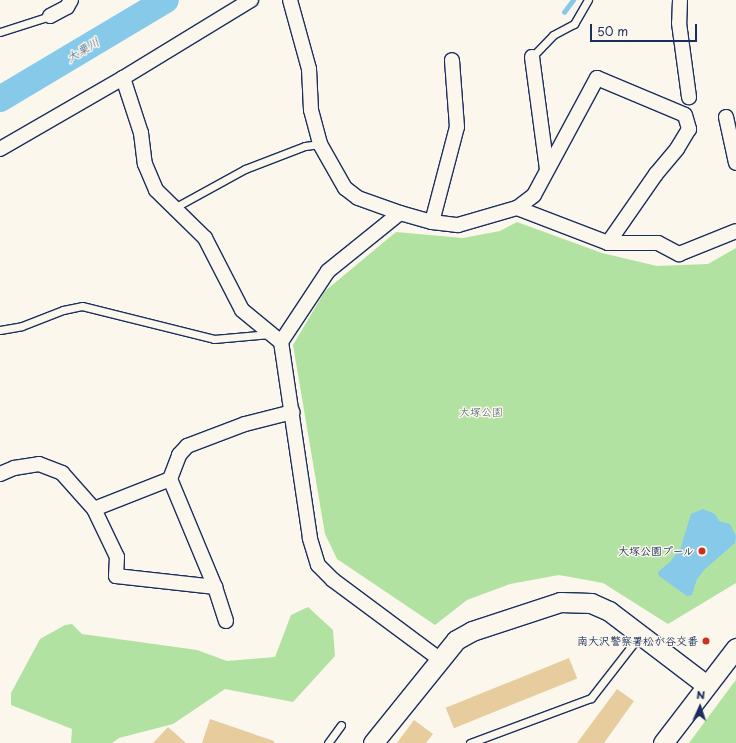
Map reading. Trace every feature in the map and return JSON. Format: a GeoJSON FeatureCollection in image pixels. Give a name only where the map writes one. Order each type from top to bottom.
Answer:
{"type":"FeatureCollection","features":[{"type":"Feature","properties":{"kind":"street"},"geometry":{"type":"LineString","coordinates":[[50,16],[67,7],[71,0]]}},
{"type":"Feature","properties":{"kind":"street"},"geometry":{"type":"LineString","coordinates":[[0,149],[123,78],[251,0]]}},
{"type":"Feature","properties":{"kind":"street"},"geometry":{"type":"LineString","coordinates":[[290,0],[309,69],[311,110],[320,144],[345,188],[358,198],[400,213],[432,222],[458,225],[517,208],[534,195],[597,78],[685,115],[689,129],[677,149],[656,174],[608,243]]}},
{"type":"Feature","properties":{"kind":"street"},"geometry":{"type":"LineString","coordinates":[[680,0],[679,23],[690,97]]}},
{"type":"Feature","properties":{"kind":"street"},"geometry":{"type":"LineString","coordinates":[[532,57],[547,169]]}},
{"type":"Feature","properties":{"kind":"street"},"geometry":{"type":"LineString","coordinates":[[432,222],[457,127],[452,60]]}},
{"type":"Feature","properties":{"kind":"street"},"geometry":{"type":"LineString","coordinates":[[123,78],[141,133],[145,164],[156,190],[205,238],[242,310],[276,338],[292,412],[310,538],[318,565],[334,580],[438,658]]}},
{"type":"Feature","properties":{"kind":"street"},"geometry":{"type":"LineString","coordinates":[[726,117],[736,163]]}},
{"type":"Feature","properties":{"kind":"street"},"geometry":{"type":"LineString","coordinates":[[517,208],[608,243],[658,243],[679,254],[736,231]]}},
{"type":"Feature","properties":{"kind":"street"},"geometry":{"type":"LineString","coordinates":[[276,338],[328,272],[400,213]]}},
{"type":"Feature","properties":{"kind":"street"},"geometry":{"type":"LineString","coordinates":[[226,621],[215,587],[170,479],[179,455],[187,446],[245,424],[292,412]]}},
{"type":"Feature","properties":{"kind":"street"},"geometry":{"type":"LineString","coordinates":[[0,474],[28,464],[52,467],[62,473],[94,509],[117,557],[116,576],[215,587]]}},
{"type":"Feature","properties":{"kind":"street"},"geometry":{"type":"LineString","coordinates":[[94,509],[170,479]]}},
{"type":"Feature","properties":{"kind":"street"},"geometry":{"type":"LineString","coordinates":[[372,743],[438,658],[456,640],[472,631],[560,602],[591,603],[609,611],[706,685]]}},
{"type":"Feature","properties":{"kind":"street"},"geometry":{"type":"LineString","coordinates":[[663,743],[706,685],[736,648]]}},
{"type":"Feature","properties":{"kind":"lane"},"geometry":{"type":"LineString","coordinates":[[532,57],[553,35],[574,24],[588,0]]}},
{"type":"Feature","properties":{"kind":"lane"},"geometry":{"type":"LineString","coordinates":[[0,32],[50,16]]}},
{"type":"Feature","properties":{"kind":"lane"},"geometry":{"type":"LineString","coordinates":[[174,208],[245,169],[305,146],[320,144]]}},
{"type":"Feature","properties":{"kind":"lane"},"geometry":{"type":"LineString","coordinates":[[0,330],[22,326],[63,310],[82,306],[214,339],[276,338]]}},
{"type":"Feature","properties":{"kind":"lane"},"geometry":{"type":"LineString","coordinates":[[470,743],[591,698],[640,635]]}},
{"type":"Feature","properties":{"kind":"lane"},"geometry":{"type":"LineString","coordinates":[[328,743],[341,725]]}},
{"type":"Feature","properties":{"kind":"green space","name":"大塚公園"},"geometry":{"type":"Polygon","coordinates":[[[517,222],[602,253],[657,266],[708,264],[736,248],[736,583],[668,624],[603,583],[559,575],[510,584],[467,600],[435,625],[337,559],[325,534],[293,345],[325,291],[396,232],[463,238],[500,231],[517,222]]]}},
{"type":"Feature","properties":{"kind":"green space"},"geometry":{"type":"Polygon","coordinates":[[[308,607],[333,630],[335,656],[293,702],[225,689],[173,724],[119,738],[112,743],[71,743],[72,729],[11,705],[11,693],[40,639],[65,625],[72,624],[82,634],[197,650],[227,661],[275,657],[291,615],[308,607]]]}},
{"type":"Feature","properties":{"kind":"green space"},"geometry":{"type":"Polygon","coordinates":[[[736,680],[736,743],[689,743],[732,685],[736,680]]]}},
{"type":"Feature","properties":{"kind":"water","name":"大塚公園プール"},"geometry":{"type":"Polygon","coordinates":[[[703,509],[715,514],[719,521],[730,524],[736,536],[735,543],[705,569],[697,579],[692,595],[687,596],[659,576],[658,572],[671,561],[681,547],[691,514],[703,509]]]}},
{"type":"Feature","properties":{"kind":"building"},"geometry":{"type":"Polygon","coordinates":[[[569,658],[577,678],[454,728],[446,708],[569,658]]]}},
{"type":"Feature","properties":{"kind":"building"},"geometry":{"type":"Polygon","coordinates":[[[617,689],[634,701],[604,743],[577,743],[617,689]]]}},
{"type":"Feature","properties":{"kind":"building"},"geometry":{"type":"Polygon","coordinates":[[[210,719],[274,741],[274,743],[202,743],[210,719]]]}},
{"type":"Feature","properties":{"kind":"building"},"geometry":{"type":"Polygon","coordinates":[[[414,720],[433,734],[426,743],[397,743],[414,720]]]}},
{"type":"Feature","properties":{"kind":"building"},"geometry":{"type":"Polygon","coordinates":[[[168,727],[186,743],[153,743],[168,727]]]}},
{"type":"Feature","properties":{"kind":"waterway","name":"大栗川"},"geometry":{"type":"LineString","coordinates":[[0,99],[166,0]]}},
{"type":"Feature","properties":{"kind":"waterway"},"geometry":{"type":"LineString","coordinates":[[564,12],[573,0]]}},
{"type":"Feature","properties":{"kind":"place","name":"大塚公園プール"},"geometry":{"type":"Point","coordinates":[702,551]}},
{"type":"Feature","properties":{"kind":"place","name":"南大沢警察署松が谷交番"},"geometry":{"type":"Point","coordinates":[706,641]}}]}
